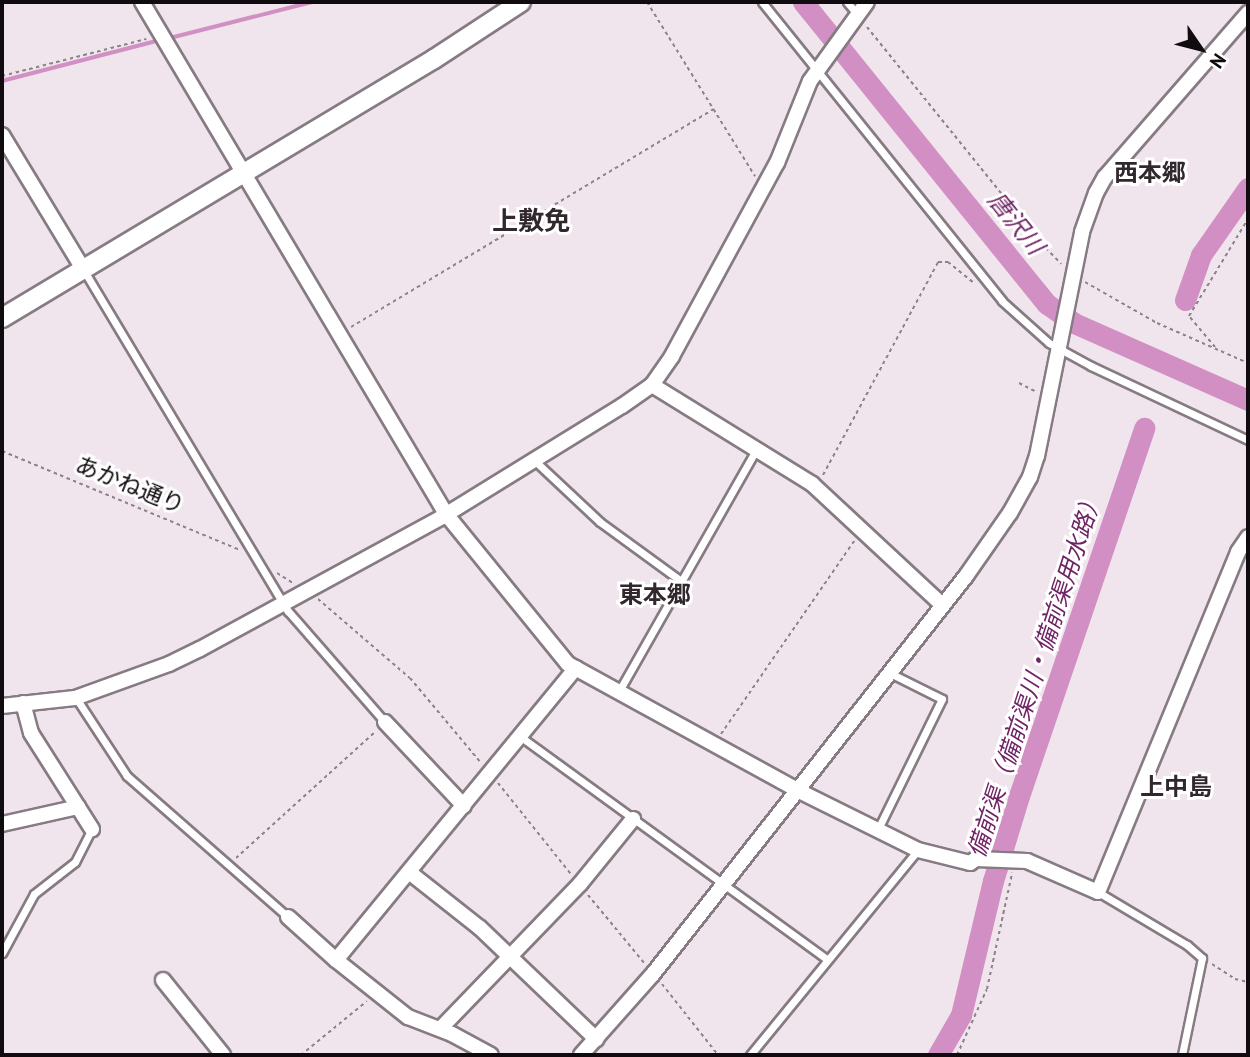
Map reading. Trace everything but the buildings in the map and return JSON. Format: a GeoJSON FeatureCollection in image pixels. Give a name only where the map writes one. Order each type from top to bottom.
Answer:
{"type":"FeatureCollection","features":[{"type":"Feature","properties":{"kind":"street"},"geometry":{"type":"LineString","coordinates":[[142,2],[446,514],[568,664],[797,790],[918,850],[970,863],[976,859],[1012,859],[1040,865],[1098,892],[1238,552],[1248,537]]}},
{"type":"Feature","properties":{"kind":"street"},"geometry":{"type":"LineString","coordinates":[[2,317],[434,59],[520,2]]}},
{"type":"Feature","properties":{"kind":"street"},"geometry":{"type":"LineString","coordinates":[[2,706],[75,698],[169,664],[285,605],[446,514],[535,461],[652,385],[672,356],[762,188],[819,68],[867,2]]}},
{"type":"Feature","properties":{"kind":"street"},"geometry":{"type":"LineString","coordinates":[[581,1055],[653,974],[890,673],[1010,513],[1030,477],[1050,399],[1089,210],[1105,177],[1248,13]]}},
{"type":"Feature","properties":{"kind":"street"},"geometry":{"type":"LineString","coordinates":[[2,135],[83,268]]}},
{"type":"Feature","properties":{"kind":"street"},"geometry":{"type":"LineString","coordinates":[[652,385],[816,488],[942,605]]}},
{"type":"Feature","properties":{"kind":"street"},"geometry":{"type":"LineString","coordinates":[[336,960],[576,668]]}},
{"type":"Feature","properties":{"kind":"street"},"geometry":{"type":"LineString","coordinates":[[23,704],[31,733],[92,829]]}},
{"type":"Feature","properties":{"kind":"street"},"geometry":{"type":"LineString","coordinates":[[385,722],[464,806]]}},
{"type":"Feature","properties":{"kind":"street"},"geometry":{"type":"LineString","coordinates":[[2,824],[78,807]]}},
{"type":"Feature","properties":{"kind":"street"},"geometry":{"type":"LineString","coordinates":[[440,1029],[580,884],[633,819]]}},
{"type":"Feature","properties":{"kind":"street"},"geometry":{"type":"LineString","coordinates":[[409,872],[511,956],[596,1039]]}},
{"type":"Feature","properties":{"kind":"street"},"geometry":{"type":"LineString","coordinates":[[288,917],[336,960],[408,1017],[440,1029],[491,1055]]}},
{"type":"Feature","properties":{"kind":"street"},"geometry":{"type":"LineString","coordinates":[[163,981],[223,1055]]}},
{"type":"Feature","properties":{"kind":"lane"},"geometry":{"type":"LineString","coordinates":[[762,2],[819,68],[1002,301],[1061,347],[1248,440]]}},
{"type":"Feature","properties":{"kind":"lane"},"geometry":{"type":"LineString","coordinates":[[847,2],[856,18]]}},
{"type":"Feature","properties":{"kind":"lane"},"geometry":{"type":"LineString","coordinates":[[83,268],[285,605],[300,626],[385,722]]}},
{"type":"Feature","properties":{"kind":"lane"},"geometry":{"type":"LineString","coordinates":[[619,691],[756,450]]}},
{"type":"Feature","properties":{"kind":"lane"},"geometry":{"type":"LineString","coordinates":[[535,461],[600,522],[681,581]]}},
{"type":"Feature","properties":{"kind":"lane"},"geometry":{"type":"LineString","coordinates":[[878,829],[942,699],[890,673]]}},
{"type":"Feature","properties":{"kind":"lane"},"geometry":{"type":"LineString","coordinates":[[75,698],[127,776],[288,917]]}},
{"type":"Feature","properties":{"kind":"lane"},"geometry":{"type":"LineString","coordinates":[[520,737],[828,960]]}},
{"type":"Feature","properties":{"kind":"lane"},"geometry":{"type":"LineString","coordinates":[[2,953],[34,894],[75,862],[92,829]]}},
{"type":"Feature","properties":{"kind":"lane"},"geometry":{"type":"LineString","coordinates":[[750,1055],[918,850]]}},
{"type":"Feature","properties":{"kind":"lane"},"geometry":{"type":"LineString","coordinates":[[1098,892],[1202,958],[1182,1055]]}},
{"type":"Feature","properties":{"kind":"path"},"geometry":{"type":"LineString","coordinates":[[647,2],[762,188]]}},
{"type":"Feature","properties":{"kind":"path"},"geometry":{"type":"LineString","coordinates":[[856,18],[1041,243],[1074,278],[1157,323],[1248,363]]}},
{"type":"Feature","properties":{"kind":"path"},"geometry":{"type":"LineString","coordinates":[[2,76],[161,35]]}},
{"type":"Feature","properties":{"kind":"path"},"geometry":{"type":"LineString","coordinates":[[338,334],[714,109]]}},
{"type":"Feature","properties":{"kind":"path"},"geometry":{"type":"LineString","coordinates":[[1215,348],[1189,316],[1248,219]]}},
{"type":"Feature","properties":{"kind":"path"},"geometry":{"type":"LineString","coordinates":[[816,488],[939,262],[947,261],[980,288]]}},
{"type":"Feature","properties":{"kind":"path"},"geometry":{"type":"LineString","coordinates":[[1019,383],[1050,399]]}},
{"type":"Feature","properties":{"kind":"path","name":"あかね通り"},"geometry":{"type":"LineString","coordinates":[[2,451],[191,527],[244,552]]}},
{"type":"Feature","properties":{"kind":"path"},"geometry":{"type":"LineString","coordinates":[[715,744],[862,530]]}},
{"type":"Feature","properties":{"kind":"path"},"geometry":{"type":"LineString","coordinates":[[276,571],[288,582],[297,584]]}},
{"type":"Feature","properties":{"kind":"path"},"geometry":{"type":"LineString","coordinates":[[315,596],[410,678],[486,768]]}},
{"type":"Feature","properties":{"kind":"path"},"geometry":{"type":"LineString","coordinates":[[228,865],[385,722]]}},
{"type":"Feature","properties":{"kind":"path"},"geometry":{"type":"LineString","coordinates":[[957,1055],[987,989],[1012,859]]}},
{"type":"Feature","properties":{"kind":"path"},"geometry":{"type":"LineString","coordinates":[[1202,958],[1235,979],[1248,982]]}},
{"type":"Feature","properties":{"kind":"path"},"geometry":{"type":"LineString","coordinates":[[659,981],[719,1055]]}},
{"type":"Feature","properties":{"kind":"path"},"geometry":{"type":"LineString","coordinates":[[301,1055],[376,993]]}},
{"type":"Feature","properties":{"kind":"waterway"},"geometry":{"type":"LineString","coordinates":[[170,38],[312,2]]}},
{"type":"Feature","properties":{"kind":"waterway","name":"唐沢川"},"geometry":{"type":"LineString","coordinates":[[803,2],[1047,304],[1074,323],[1248,400]]}},
{"type":"Feature","properties":{"kind":"waterway"},"geometry":{"type":"LineString","coordinates":[[2,81],[153,42]]}},
{"type":"Feature","properties":{"kind":"waterway","name":"備前渠（備前渠川・備前渠用水路）"},"geometry":{"type":"LineString","coordinates":[[1185,300],[1201,255],[1248,188]]}},
{"type":"Feature","properties":{"kind":"waterway","name":"備前渠（備前渠川・備前渠用水路）"},"geometry":{"type":"LineString","coordinates":[[938,1055],[961,1015],[993,881],[1019,796],[1144,428]]}},
{"type":"Feature","properties":{"kind":"district","name":"西本郷"},"geometry":{"type":"Point","coordinates":[1150,173]}},
{"type":"Feature","properties":{"kind":"district","name":"上敷免"},"geometry":{"type":"Point","coordinates":[531,221]}},
{"type":"Feature","properties":{"kind":"district","name":"東本郷"},"geometry":{"type":"Point","coordinates":[655,595]}},
{"type":"Feature","properties":{"kind":"district","name":"上中島"},"geometry":{"type":"Point","coordinates":[1176,787]}}]}
